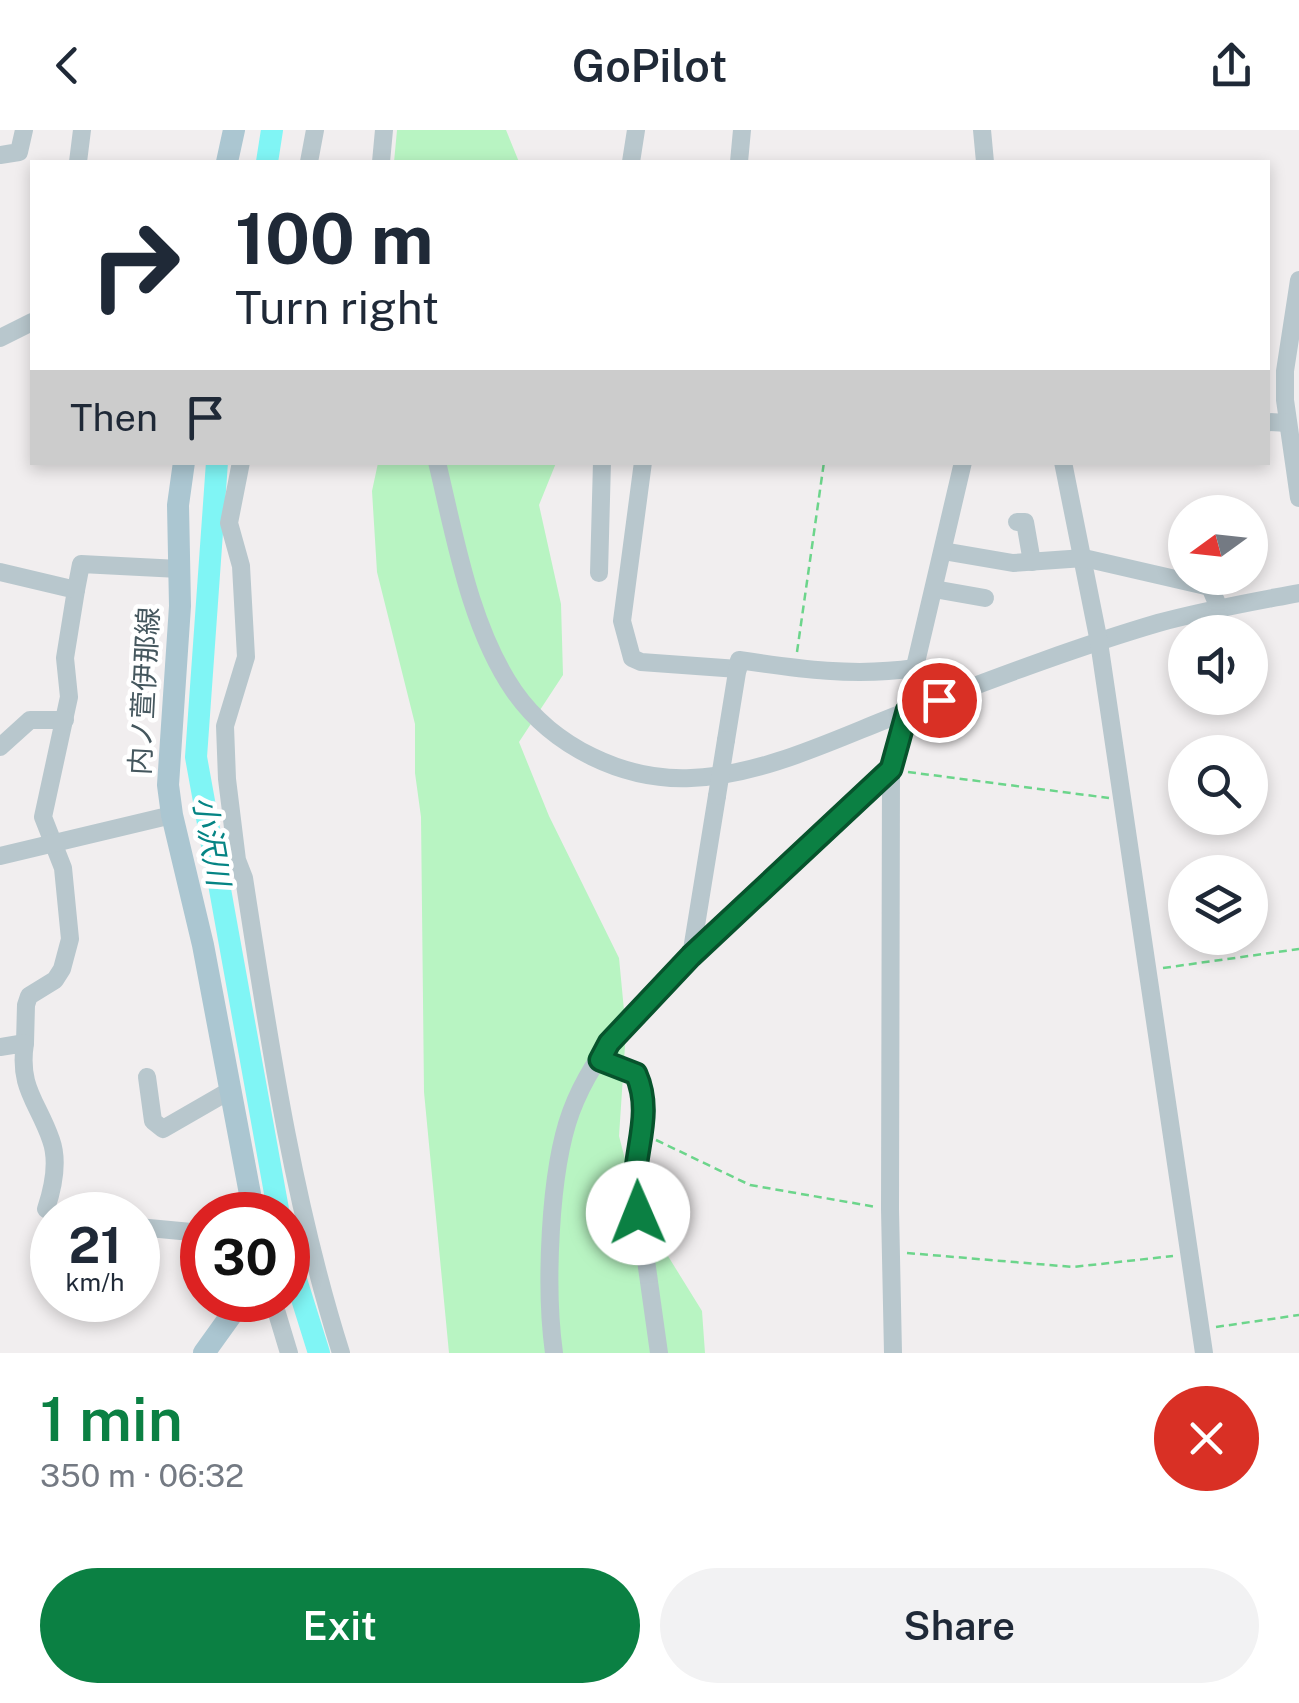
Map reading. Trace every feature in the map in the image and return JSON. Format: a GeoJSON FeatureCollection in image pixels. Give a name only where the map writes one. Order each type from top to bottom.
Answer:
{"type":"FeatureCollection","features":[{"type":"Feature","properties":{"kind":"main road"},"geometry":{"type":"LineString","coordinates":[[227,160],[234,130]]}},
{"type":"Feature","properties":{"kind":"main road","name":"内ノ萱伊那線"},"geometry":{"type":"LineString","coordinates":[[184,465],[178,505],[180,606],[168,754],[172,815],[203,946],[245,1192]]}},
{"type":"Feature","properties":{"kind":"main road"},"geometry":{"type":"LineString","coordinates":[[204,1353],[226,1322]]}},
{"type":"Feature","properties":{"kind":"street"},"geometry":{"type":"LineString","coordinates":[[0,155],[19,152],[24,130]]}},
{"type":"Feature","properties":{"kind":"street"},"geometry":{"type":"LineString","coordinates":[[309,160],[315,130]]}},
{"type":"Feature","properties":{"kind":"street"},"geometry":{"type":"LineString","coordinates":[[381,160],[384,130]]}},
{"type":"Feature","properties":{"kind":"street"},"geometry":{"type":"LineString","coordinates":[[632,160],[636,130]]}},
{"type":"Feature","properties":{"kind":"street"},"geometry":{"type":"LineString","coordinates":[[739,160],[742,130]]}},
{"type":"Feature","properties":{"kind":"street"},"geometry":{"type":"LineString","coordinates":[[982,130],[985,160]]}},
{"type":"Feature","properties":{"kind":"street"},"geometry":{"type":"LineString","coordinates":[[76,132],[78,160]]}},
{"type":"Feature","properties":{"kind":"street"},"geometry":{"type":"LineString","coordinates":[[1299,280],[1285,371],[1299,498]]}},
{"type":"Feature","properties":{"kind":"street"},"geometry":{"type":"LineString","coordinates":[[0,338],[30,323]]}},
{"type":"Feature","properties":{"kind":"street"},"geometry":{"type":"LineString","coordinates":[[1270,422],[1288,423]]}},
{"type":"Feature","properties":{"kind":"street"},"geometry":{"type":"LineString","coordinates":[[239,465],[229,524],[242,566],[246,657],[225,726],[227,779],[237,860],[244,878],[283,1122],[310,1250],[341,1353]]}},
{"type":"Feature","properties":{"kind":"street"},"geometry":{"type":"LineString","coordinates":[[438,465],[473,598],[495,658],[515,692],[570,745],[638,772],[692,778],[740,770],[815,747],[1099,642],[1219,608],[1299,593]]}},
{"type":"Feature","properties":{"kind":"street"},"geometry":{"type":"LineString","coordinates":[[599,573],[602,465]]}},
{"type":"Feature","properties":{"kind":"street"},"geometry":{"type":"LineString","coordinates":[[643,465],[622,621],[632,658],[738,670]]}},
{"type":"Feature","properties":{"kind":"street"},"geometry":{"type":"LineString","coordinates":[[893,1353],[891,769],[962,465]]}},
{"type":"Feature","properties":{"kind":"street"},"geometry":{"type":"LineString","coordinates":[[1064,465],[1099,642],[1204,1353]]}},
{"type":"Feature","properties":{"kind":"street"},"geometry":{"type":"LineString","coordinates":[[1017,522],[1025,522],[1032,562]]}},
{"type":"Feature","properties":{"kind":"street"},"geometry":{"type":"LineString","coordinates":[[943,551],[1013,563],[1084,558],[1210,587],[1219,608]]}},
{"type":"Feature","properties":{"kind":"street"},"geometry":{"type":"LineString","coordinates":[[52,1192],[52,1141],[27,1092],[23,1059],[29,996],[55,980],[70,940],[66,881],[43,817],[69,698],[66,646],[81,564],[179,569]]}},
{"type":"Feature","properties":{"kind":"street"},"geometry":{"type":"LineString","coordinates":[[0,572],[76,590]]}},
{"type":"Feature","properties":{"kind":"street"},"geometry":{"type":"LineString","coordinates":[[934,589],[986,598]]}},
{"type":"Feature","properties":{"kind":"street"},"geometry":{"type":"LineString","coordinates":[[691,956],[739,660],[877,674],[916,668]]}},
{"type":"Feature","properties":{"kind":"street"},"geometry":{"type":"LineString","coordinates":[[0,747],[30,720],[65,720]]}},
{"type":"Feature","properties":{"kind":"street"},"geometry":{"type":"LineString","coordinates":[[554,1353],[548,1310],[558,1180],[570,1114],[600,1060],[618,1031],[691,956],[891,769]]}},
{"type":"Feature","properties":{"kind":"street"},"geometry":{"type":"LineString","coordinates":[[0,856],[172,815]]}},
{"type":"Feature","properties":{"kind":"street"},"geometry":{"type":"LineString","coordinates":[[0,1046],[25,1043]]}},
{"type":"Feature","properties":{"kind":"street"},"geometry":{"type":"LineString","coordinates":[[600,1060],[636,1074],[645,1106],[636,1198],[659,1353]]}},
{"type":"Feature","properties":{"kind":"street"},"geometry":{"type":"LineString","coordinates":[[147,1077],[153,1121],[164,1129],[229,1091]]}},
{"type":"Feature","properties":{"kind":"street"},"geometry":{"type":"LineString","coordinates":[[280,1322],[290,1353]]}},
{"type":"Feature","properties":{"kind":"path"},"geometry":{"type":"LineString","coordinates":[[794,668],[824,465]]}},
{"type":"Feature","properties":{"kind":"path"},"geometry":{"type":"LineString","coordinates":[[891,769],[1120,799]]}},
{"type":"Feature","properties":{"kind":"path"},"geometry":{"type":"LineString","coordinates":[[1147,971],[1299,950]]}},
{"type":"Feature","properties":{"kind":"path"},"geometry":{"type":"LineString","coordinates":[[641,1133],[750,1186],[890,1210]]}},
{"type":"Feature","properties":{"kind":"path"},"geometry":{"type":"LineString","coordinates":[[891,1250],[945,1258],[1072,1266],[1189,1254]]}},
{"type":"Feature","properties":{"kind":"path"},"geometry":{"type":"LineString","coordinates":[[1200,1329],[1299,1315]]}},
{"type":"Feature","properties":{"kind":"green space"},"geometry":{"type":"Polygon","coordinates":[[[397,130],[506,130],[518,160],[394,160],[397,130]]]}},
{"type":"Feature","properties":{"kind":"green space"},"geometry":{"type":"Polygon","coordinates":[[[378,465],[555,465],[539,505],[561,604],[563,675],[519,742],[549,816],[619,958],[626,1031],[619,1136],[637,1206],[702,1311],[705,1353],[449,1353],[424,1092],[421,817],[415,773],[415,724],[377,572],[372,491],[378,465]]]}},
{"type":"Feature","properties":{"kind":"waterway","name":"小沢川"},"geometry":{"type":"LineString","coordinates":[[267,160],[272,130]]}},
{"type":"Feature","properties":{"kind":"waterway","name":"小沢川"},"geometry":{"type":"LineString","coordinates":[[217,465],[196,757],[275,1192]]}},
{"type":"Feature","properties":{"kind":"waterway","name":"小沢川"},"geometry":{"type":"LineString","coordinates":[[309,1322],[319,1353]]}},
{"type":"Feature","properties":{"kind":"route"},"geometry":{"type":"LineString","coordinates":[[638,1213],[635,1182],[645,1106],[636,1074],[600,1060],[609,1043],[691,956],[891,769],[907,711],[939,700]]}}]}
